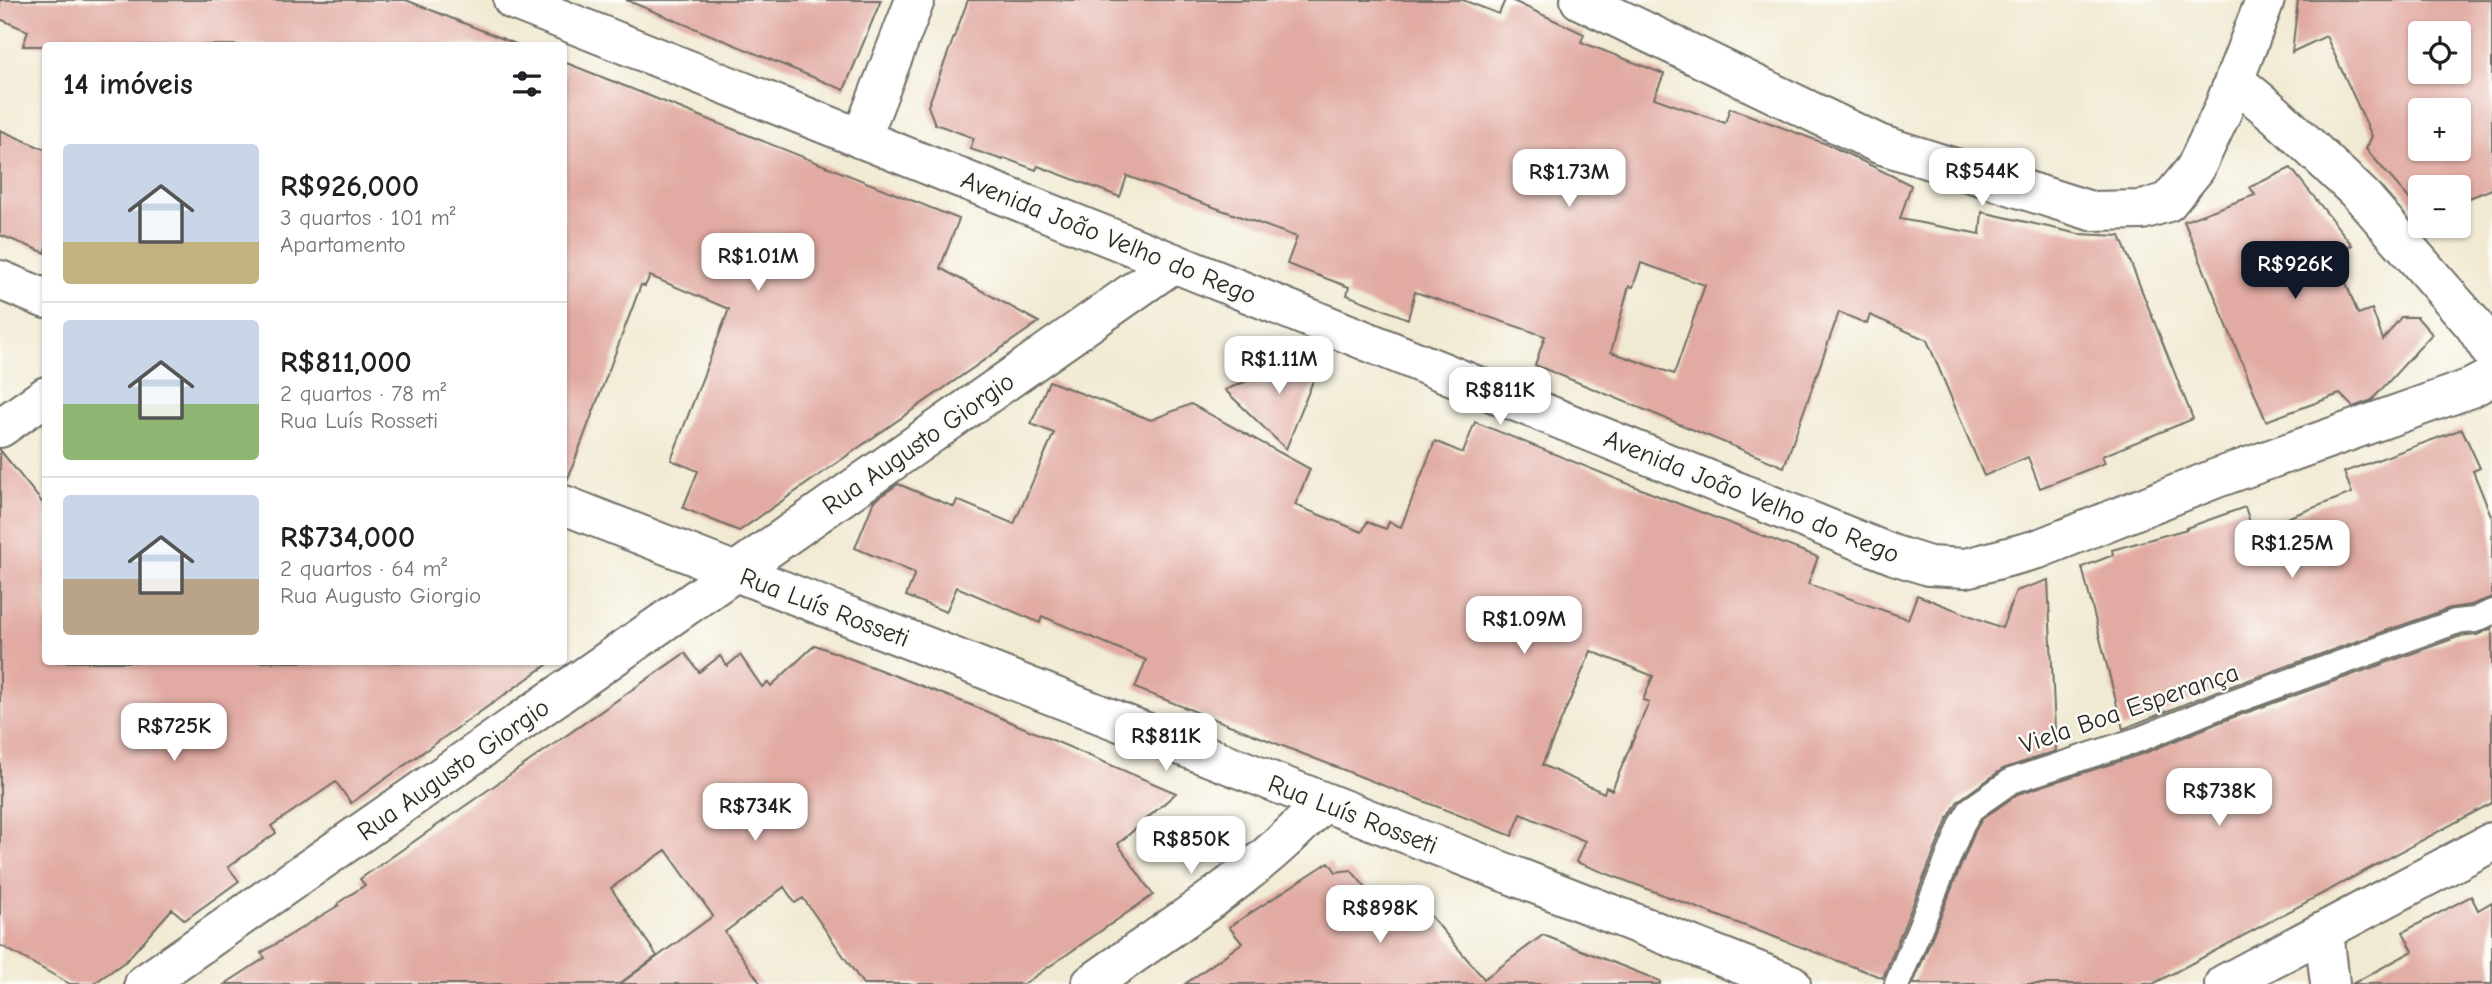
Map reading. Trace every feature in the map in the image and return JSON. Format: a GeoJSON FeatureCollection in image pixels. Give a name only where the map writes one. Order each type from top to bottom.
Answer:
{"type":"FeatureCollection","features":[{"type":"Feature","properties":{"kind":"street","name":"Avenida João Velho do Rego"},"geometry":{"type":"LineString","coordinates":[[513,0],[1174,262],[1894,555],[1929,566],[1966,568],[2038,548],[2217,478],[2471,388],[2492,377]]}},
{"type":"Feature","properties":{"kind":"street"},"geometry":{"type":"LineString","coordinates":[[861,139],[915,0]]}},
{"type":"Feature","properties":{"kind":"street"},"geometry":{"type":"LineString","coordinates":[[1580,0],[1879,144],[2091,211],[2142,210],[2168,202],[2195,169],[2222,112],[2264,0]]}},
{"type":"Feature","properties":{"kind":"street"},"geometry":{"type":"LineString","coordinates":[[2234,79],[2362,196],[2474,325],[2492,353]]}},
{"type":"Feature","properties":{"kind":"street","name":"Rua Augusto Giorgio"},"geometry":{"type":"LineString","coordinates":[[144,984],[1174,262]]}},
{"type":"Feature","properties":{"kind":"street"},"geometry":{"type":"LineString","coordinates":[[0,280],[42,297]]}},
{"type":"Feature","properties":{"kind":"street"},"geometry":{"type":"LineString","coordinates":[[0,428],[42,399]]}},
{"type":"Feature","properties":{"kind":"street","name":"Rua Luís Rosseti"},"geometry":{"type":"LineString","coordinates":[[567,506],[1791,984]]}},
{"type":"Feature","properties":{"kind":"street"},"geometry":{"type":"LineString","coordinates":[[1091,984],[1232,883],[1297,831],[1323,802]]}},
{"type":"Feature","properties":{"kind":"street"},"geometry":{"type":"LineString","coordinates":[[2224,984],[2492,842]]}},
{"type":"Feature","properties":{"kind":"street"},"geometry":{"type":"LineString","coordinates":[[2324,932],[2330,984]]}},
{"type":"Feature","properties":{"kind":"lane","name":"Viela Boa Esperança"},"geometry":{"type":"LineString","coordinates":[[1897,984],[1962,824],[1971,809],[2011,781],[2140,739],[2218,707],[2455,622],[2475,620],[2492,612]]}},
{"type":"Feature","properties":{"kind":"building"},"geometry":{"type":"Polygon","coordinates":[[[0,0],[406,0],[511,42],[42,42],[42,46],[23,46],[28,31],[0,19],[0,0]]]}},
{"type":"Feature","properties":{"kind":"building"},"geometry":{"type":"Polygon","coordinates":[[[626,0],[881,0],[844,90],[626,0]]]}},
{"type":"Feature","properties":{"kind":"building"},"geometry":{"type":"Polygon","coordinates":[[[968,0],[1463,0],[1499,14],[1505,0],[1511,0],[1584,34],[1581,42],[1664,74],[1654,98],[1725,123],[1730,108],[1829,145],[1911,185],[1900,219],[1980,234],[1982,212],[2079,234],[2120,236],[2193,419],[2102,456],[2105,463],[2040,488],[2028,457],[1984,476],[1927,340],[1870,315],[1867,324],[1839,312],[1784,467],[1535,365],[1545,336],[1415,292],[1408,319],[1347,295],[1349,287],[1287,264],[1297,237],[1127,176],[1120,197],[1038,166],[1036,170],[970,149],[974,138],[935,124],[928,106],[968,0]],[[1641,263],[1633,287],[1629,286],[1611,352],[1674,374],[1705,285],[1641,263]]]}},
{"type":"Feature","properties":{"kind":"building"},"geometry":{"type":"Polygon","coordinates":[[[2298,0],[2492,0],[2492,189],[2471,197],[2471,175],[2408,175],[2408,197],[2366,149],[2372,136],[2326,36],[2292,52],[2298,0]]]}},
{"type":"Feature","properties":{"kind":"building"},"geometry":{"type":"Polygon","coordinates":[[[567,63],[959,219],[940,268],[1039,322],[739,531],[683,508],[698,471],[671,460],[729,309],[650,276],[645,286],[641,285],[567,481],[567,63]]]}},
{"type":"Feature","properties":{"kind":"building"},"geometry":{"type":"Polygon","coordinates":[[[0,130],[42,148],[42,251],[0,235],[0,130]]]}},
{"type":"Feature","properties":{"kind":"building"},"geometry":{"type":"Polygon","coordinates":[[[2291,168],[2352,245],[2334,252],[2358,314],[2372,309],[2383,340],[2401,317],[2417,317],[2432,334],[2372,400],[2353,407],[2340,394],[2266,421],[2184,221],[2255,195],[2250,187],[2291,168]]]}},
{"type":"Feature","properties":{"kind":"building"},"geometry":{"type":"Polygon","coordinates":[[[1326,348],[1286,449],[1225,390],[1326,348]]]}},
{"type":"Feature","properties":{"kind":"building"},"geometry":{"type":"Polygon","coordinates":[[[1049,381],[1151,420],[1191,404],[1310,469],[1295,505],[1362,532],[1367,522],[1386,529],[1389,522],[1401,527],[1435,441],[1463,453],[1475,422],[1818,557],[1808,584],[1908,619],[1917,595],[2002,628],[2016,591],[2048,580],[2056,751],[2003,769],[1958,801],[1948,818],[1883,978],[1576,862],[1585,841],[1521,814],[1512,836],[1135,688],[1146,660],[1042,616],[1040,623],[957,587],[946,612],[906,596],[915,573],[855,548],[874,501],[898,484],[954,507],[957,500],[1014,524],[1054,433],[1031,424],[1049,381]],[[1591,651],[1542,765],[1604,793],[1606,787],[1612,790],[1649,702],[1643,700],[1653,676],[1591,651]]]}},
{"type":"Feature","properties":{"kind":"building"},"geometry":{"type":"Polygon","coordinates":[[[2462,429],[2480,468],[2473,471],[2492,518],[2492,597],[2471,605],[2450,608],[2212,693],[2123,729],[2082,567],[2113,555],[2112,550],[2187,529],[2245,507],[2253,531],[2352,493],[2344,472],[2462,429]]]}},
{"type":"Feature","properties":{"kind":"building"},"geometry":{"type":"Polygon","coordinates":[[[0,450],[42,502],[42,665],[547,665],[351,803],[336,782],[271,826],[276,833],[228,867],[239,881],[185,920],[172,909],[126,961],[93,984],[70,984],[0,945],[0,450]]]}},
{"type":"Feature","properties":{"kind":"building"},"geometry":{"type":"Polygon","coordinates":[[[2492,628],[2492,803],[2153,984],[1913,984],[1975,831],[1982,819],[2018,794],[2145,753],[2223,721],[2458,637],[2477,635],[2492,628]]]}},
{"type":"Feature","properties":{"kind":"building"},"geometry":{"type":"Polygon","coordinates":[[[815,645],[971,705],[1176,793],[1118,844],[1153,895],[1024,984],[863,984],[803,898],[795,903],[784,887],[725,932],[761,984],[620,984],[713,916],[666,850],[611,888],[657,956],[619,984],[225,984],[265,958],[261,953],[339,905],[338,903],[365,885],[360,879],[685,653],[699,672],[720,656],[727,666],[740,655],[762,687],[768,682],[771,686],[815,645]]]}},
{"type":"Feature","properties":{"kind":"building"},"geometry":{"type":"Polygon","coordinates":[[[1329,862],[1336,872],[1351,870],[1385,911],[1412,894],[1484,979],[1543,935],[1660,981],[1660,984],[1185,984],[1242,943],[1229,927],[1329,862]]]}},
{"type":"Feature","properties":{"kind":"building"},"geometry":{"type":"Polygon","coordinates":[[[2471,896],[2478,910],[2492,902],[2492,984],[2352,984],[2413,951],[2403,932],[2471,896]]]}}]}
